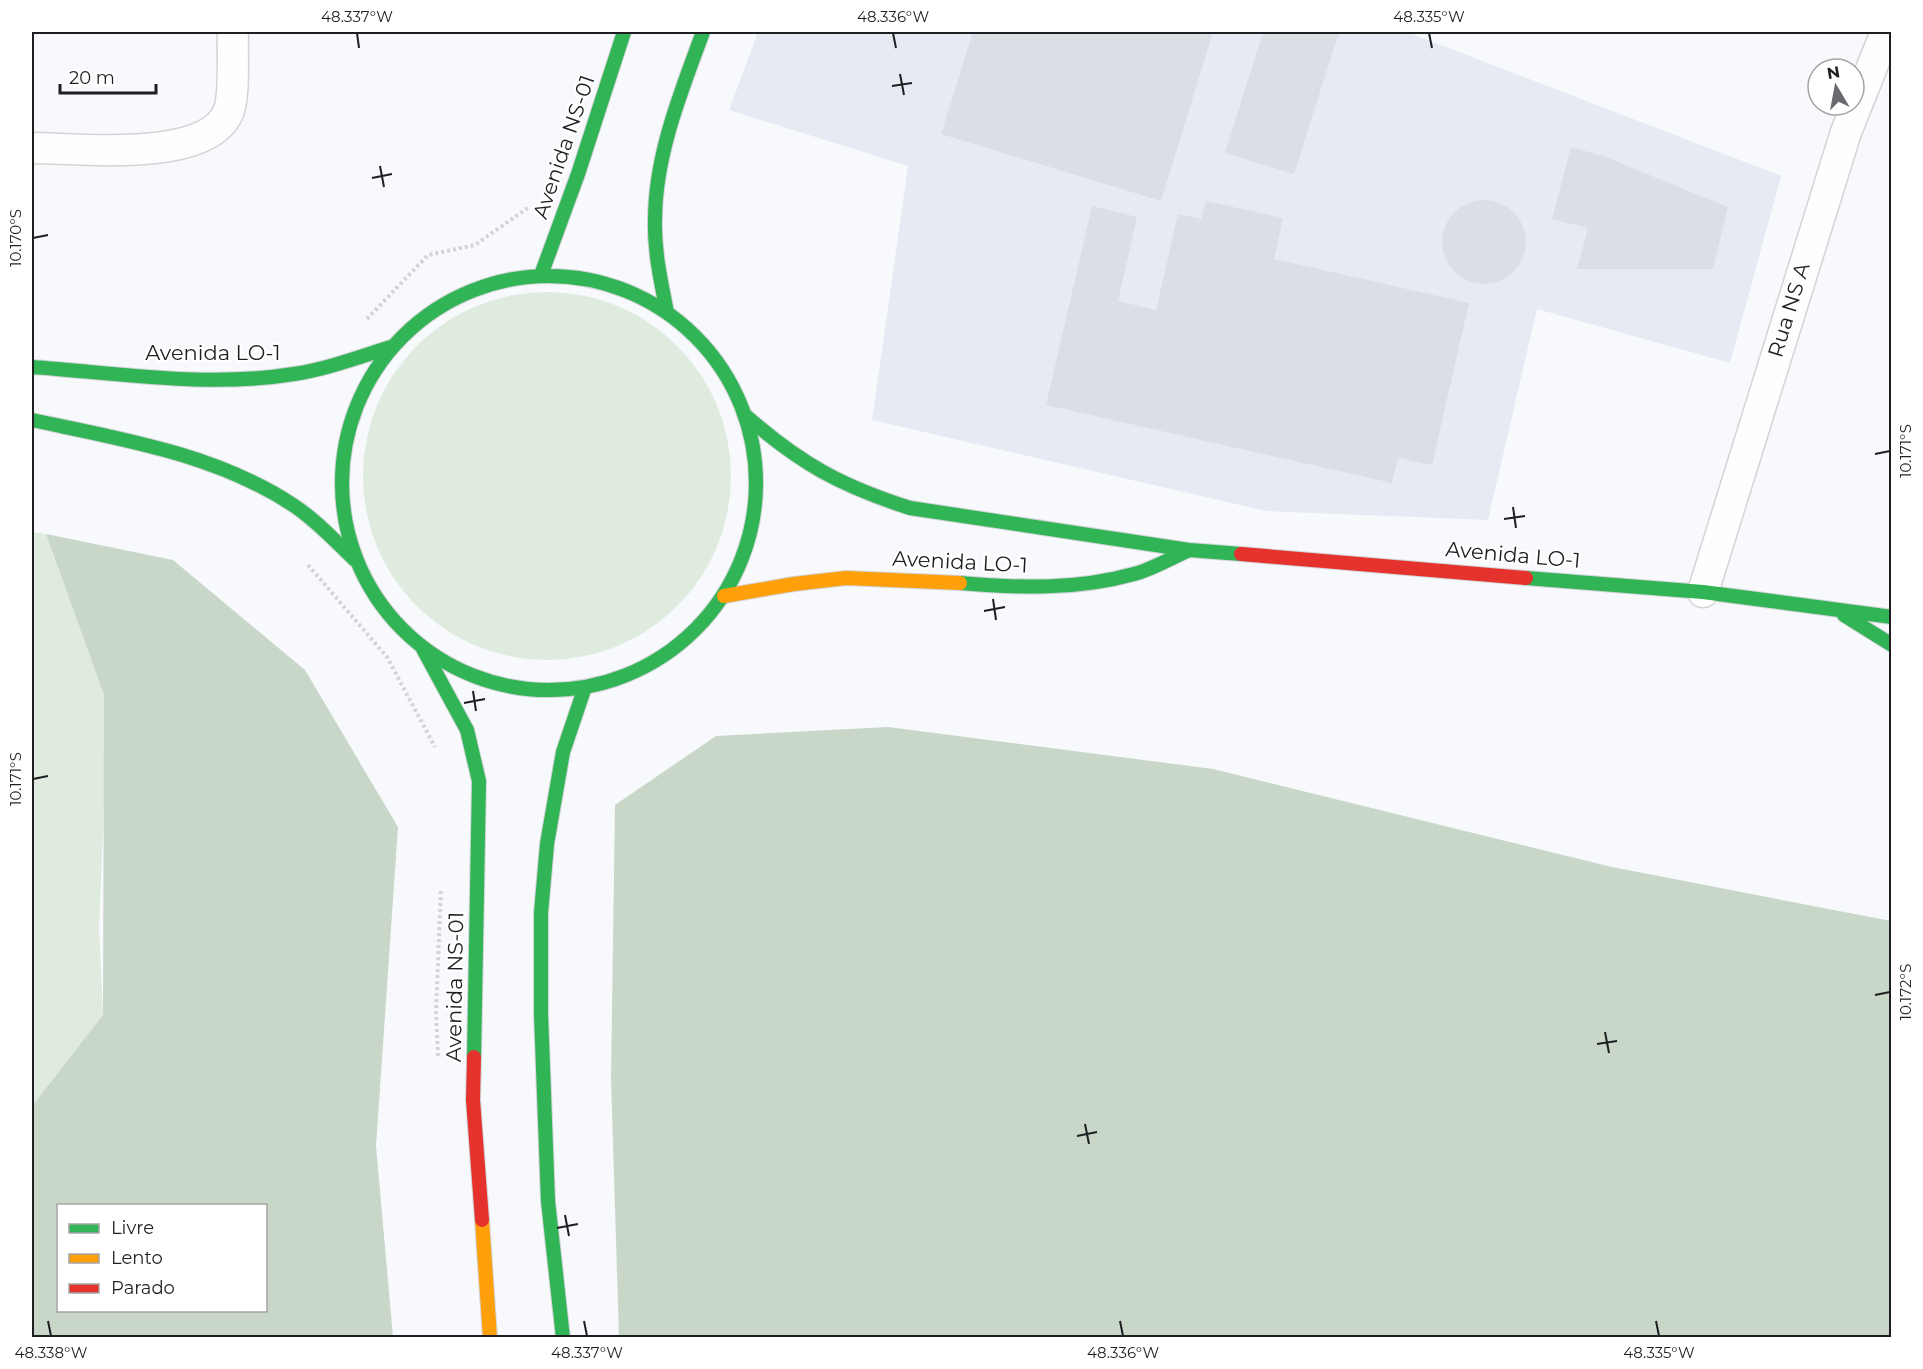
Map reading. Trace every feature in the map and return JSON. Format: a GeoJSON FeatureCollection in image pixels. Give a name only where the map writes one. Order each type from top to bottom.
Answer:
{"type":"FeatureCollection","features":[{"type":"Feature","properties":{"kind":"street"},"geometry":{"type":"LineString","coordinates":[[32,148],[163,148],[188,144],[208,135],[229,110],[233,32]]}},
{"type":"Feature","properties":{"kind":"street","name":"Avenida NS-01"},"geometry":{"type":"LineString","coordinates":[[541,275],[578,174],[624,32]]}},
{"type":"Feature","properties":{"kind":"street"},"geometry":{"type":"LineString","coordinates":[[666,312],[655,213],[660,168],[673,116],[703,32]]}},
{"type":"Feature","properties":{"kind":"street","name":"Rua NS A"},"geometry":{"type":"LineString","coordinates":[[1703,592],[1839,154],[1886,32]]}},
{"type":"Feature","properties":{"kind":"street"},"geometry":{"type":"LineString","coordinates":[[541,275],[598,280],[666,312],[696,335],[730,380],[746,416],[758,489],[748,544],[724,596],[687,639],[640,670],[585,687],[528,689],[473,676],[423,649],[383,609],[355,560],[341,505],[343,449],[360,395],[391,347],[434,310],[485,285],[541,275]]}},
{"type":"Feature","properties":{"kind":"street","name":"Avenida LO-1"},"geometry":{"type":"LineString","coordinates":[[32,367],[214,378],[280,376],[326,367],[391,347]]}},
{"type":"Feature","properties":{"kind":"street","name":"Avenida LO-1"},"geometry":{"type":"LineString","coordinates":[[746,416],[799,460],[835,481],[899,504],[1189,550],[1703,592],[1892,616]]}},
{"type":"Feature","properties":{"kind":"street"},"geometry":{"type":"LineString","coordinates":[[32,420],[176,453],[247,479],[295,507],[355,560]]}},
{"type":"Feature","properties":{"kind":"street","name":"Avenida LO-1"},"geometry":{"type":"LineString","coordinates":[[724,596],[804,580],[825,579],[875,579],[1018,588],[1090,584],[1136,574],[1189,550]]}},
{"type":"Feature","properties":{"kind":"street","name":"Avenida LO-1"},"geometry":{"type":"LineString","coordinates":[[1833,608],[1892,645]]}},
{"type":"Feature","properties":{"kind":"street","name":"Avenida NS-01"},"geometry":{"type":"LineString","coordinates":[[423,649],[468,730],[478,781],[473,1100],[490,1338]]}},
{"type":"Feature","properties":{"kind":"street"},"geometry":{"type":"LineString","coordinates":[[563,1338],[548,1201],[541,1014],[541,913],[546,844],[563,752],[585,687]]}},
{"type":"Feature","properties":{"kind":"shaded area"},"geometry":{"type":"Polygon","coordinates":[[[758,32],[1407,32],[1781,176],[1730,363],[1537,309],[1488,520],[1266,511],[872,420],[908,166],[729,110],[758,32]]]}},
{"type":"Feature","properties":{"kind":"shaded area"},"geometry":{"type":"Polygon","coordinates":[[[547,292],[583,295],[617,306],[649,323],[677,346],[700,374],[717,406],[728,440],[731,476],[728,512],[717,546],[700,578],[677,606],[649,629],[617,646],[583,657],[547,660],[511,657],[477,646],[445,629],[417,606],[394,578],[377,546],[366,512],[363,476],[366,440],[377,406],[394,374],[417,346],[445,323],[477,306],[511,295],[547,292]]]}},
{"type":"Feature","properties":{"kind":"shaded area"},"geometry":{"type":"Polygon","coordinates":[[[32,532],[46,534],[104,695],[106,751],[99,929],[103,1015],[32,1106],[32,532]]]}},
{"type":"Feature","properties":{"kind":"green space"},"geometry":{"type":"Polygon","coordinates":[[[46,534],[173,560],[305,670],[398,827],[376,1146],[393,1337],[32,1337],[32,1106],[103,1015],[104,695],[46,534]]]}},
{"type":"Feature","properties":{"kind":"green space"},"geometry":{"type":"Polygon","coordinates":[[[888,727],[1213,769],[1612,867],[1891,921],[1891,1337],[619,1337],[611,1078],[615,805],[716,736],[888,727]]]}},
{"type":"Feature","properties":{"kind":"building"},"geometry":{"type":"Polygon","coordinates":[[[973,32],[1213,32],[1161,201],[941,134],[973,32]]]}},
{"type":"Feature","properties":{"kind":"building"},"geometry":{"type":"Polygon","coordinates":[[[1263,32],[1339,32],[1294,174],[1225,153],[1263,32]]]}},
{"type":"Feature","properties":{"kind":"building"},"geometry":{"type":"Polygon","coordinates":[[[1571,147],[1603,156],[1728,207],[1713,269],[1577,269],[1588,228],[1552,219],[1571,147]]]}},
{"type":"Feature","properties":{"kind":"building"},"geometry":{"type":"Polygon","coordinates":[[[1484,200],[1500,203],[1514,212],[1523,226],[1526,242],[1523,258],[1514,272],[1500,281],[1484,284],[1468,281],[1454,272],[1445,258],[1442,242],[1445,226],[1454,212],[1468,203],[1484,200]]]}},
{"type":"Feature","properties":{"kind":"building"},"geometry":{"type":"Polygon","coordinates":[[[1206,201],[1283,218],[1274,259],[1469,303],[1432,465],[1398,458],[1392,483],[1046,405],[1092,206],[1137,217],[1118,301],[1156,310],[1178,214],[1201,219],[1206,201]]]}},
{"type":"Feature","properties":{"kind":"traffic: fast"},"geometry":{"type":"LineString","coordinates":[[541,275],[578,174],[624,32]]}},
{"type":"Feature","properties":{"kind":"traffic: fast"},"geometry":{"type":"LineString","coordinates":[[667,312],[656,243],[656,196],[659,172],[671,124],[703,32]]}},
{"type":"Feature","properties":{"kind":"traffic: fast"},"geometry":{"type":"LineString","coordinates":[[549,276],[589,280],[628,292],[664,311],[695,337],[721,368],[740,404],[752,443],[756,483],[752,523],[740,562],[721,598],[695,629],[664,655],[628,674],[589,686],[549,690],[509,686],[470,674],[434,655],[403,629],[377,598],[358,562],[346,523],[342,483],[346,443],[358,404],[377,368],[403,337],[434,311],[470,292],[509,280],[549,276]]}},
{"type":"Feature","properties":{"kind":"traffic: fast"},"geometry":{"type":"LineString","coordinates":[[32,367],[163,378],[229,380],[262,378],[319,369],[391,347]]}},
{"type":"Feature","properties":{"kind":"traffic: fast"},"geometry":{"type":"LineString","coordinates":[[746,416],[785,448],[823,472],[863,491],[910,508],[1189,550],[1241,554]]}},
{"type":"Feature","properties":{"kind":"traffic: fast"},"geometry":{"type":"LineString","coordinates":[[32,420],[167,450],[232,473],[263,487],[293,505],[355,560]]}},
{"type":"Feature","properties":{"kind":"traffic: fast"},"geometry":{"type":"LineString","coordinates":[[960,583],[1026,587],[1091,583],[1141,572],[1189,550]]}},
{"type":"Feature","properties":{"kind":"traffic: fast"},"geometry":{"type":"LineString","coordinates":[[1526,578],[1703,592],[1892,617]]}},
{"type":"Feature","properties":{"kind":"traffic: fast"},"geometry":{"type":"LineString","coordinates":[[1844,615],[1892,645]]}},
{"type":"Feature","properties":{"kind":"traffic: fast"},"geometry":{"type":"LineString","coordinates":[[423,649],[467,730],[479,781],[474,1057]]}},
{"type":"Feature","properties":{"kind":"traffic: fast"},"geometry":{"type":"LineString","coordinates":[[563,1338],[548,1201],[541,1014],[541,913],[547,844],[563,752],[585,687]]}},
{"type":"Feature","properties":{"kind":"traffic: slow"},"geometry":{"type":"LineString","coordinates":[[724,596],[846,578],[960,583]]}},
{"type":"Feature","properties":{"kind":"traffic: slow"},"geometry":{"type":"LineString","coordinates":[[482,1220],[490,1338]]}},
{"type":"Feature","properties":{"kind":"traffic: jam"},"geometry":{"type":"LineString","coordinates":[[1241,554],[1526,578]]}},
{"type":"Feature","properties":{"kind":"traffic: jam"},"geometry":{"type":"LineString","coordinates":[[474,1057],[473,1100],[482,1220]]}}]}
